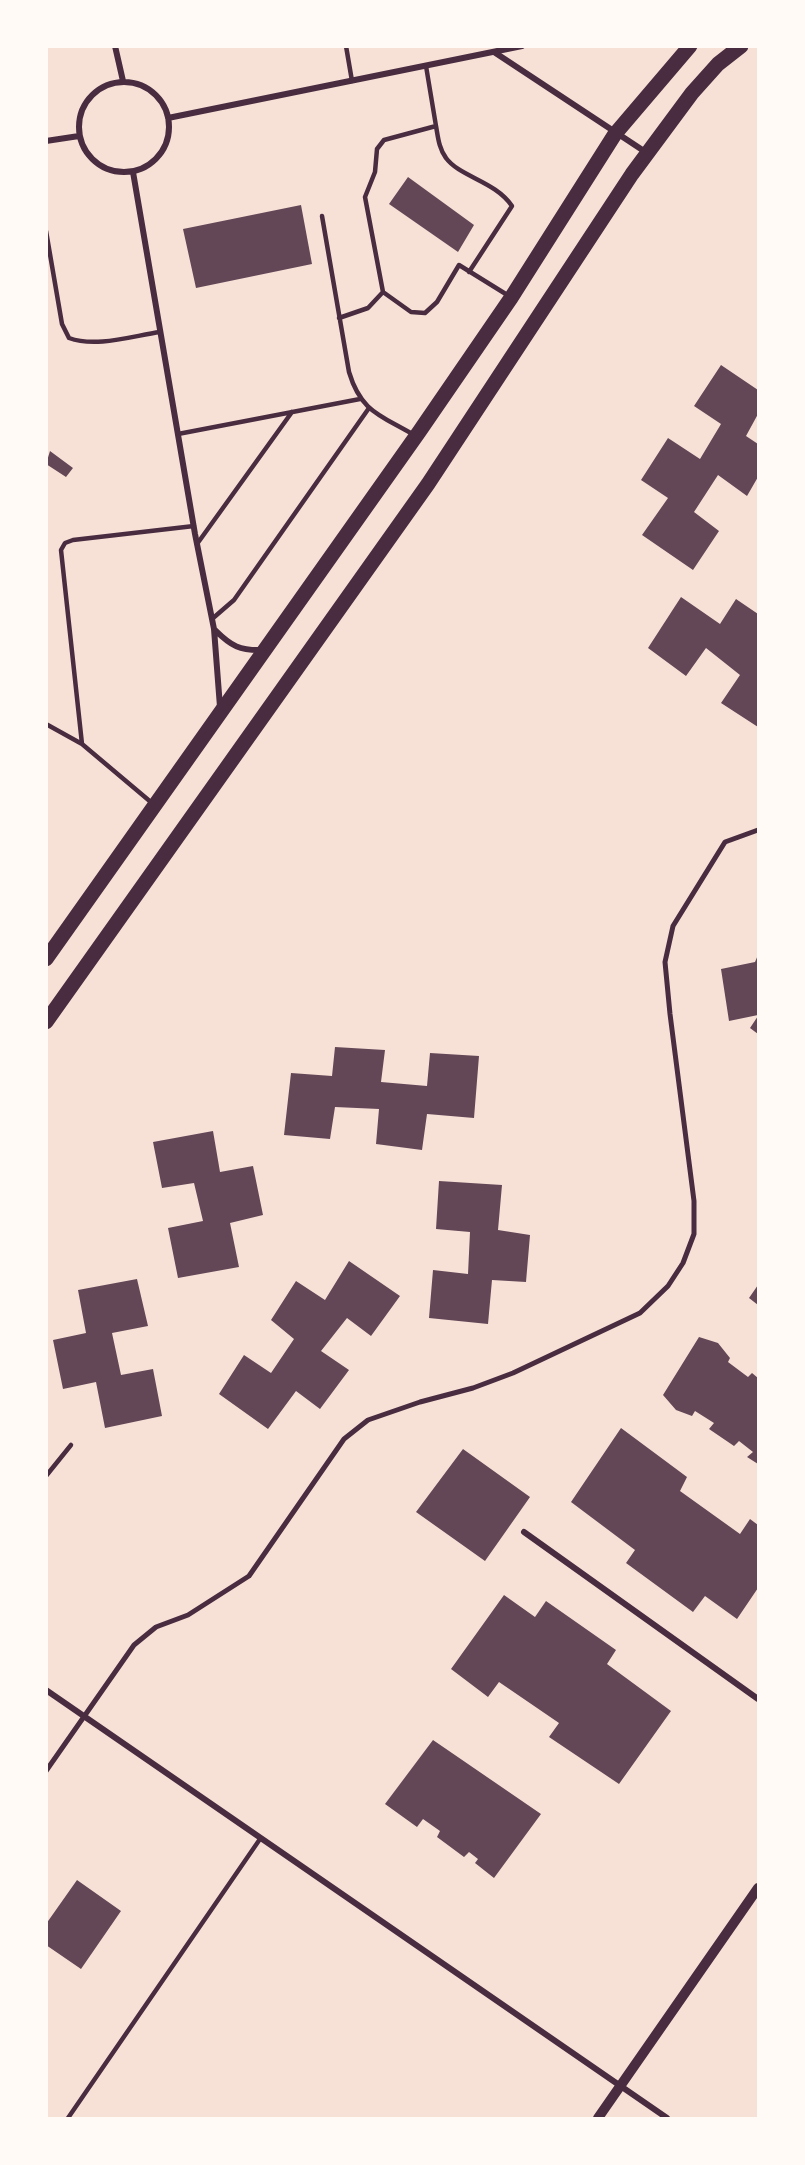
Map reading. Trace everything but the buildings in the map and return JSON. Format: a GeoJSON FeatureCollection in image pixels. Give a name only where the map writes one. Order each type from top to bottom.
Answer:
{"type":"FeatureCollection","features":[{"type":"Feature","properties":{"kind":"main road"},"geometry":{"type":"LineString","coordinates":[[46,959],[156,807],[416,436],[511,298],[615,134],[690,46]]}},
{"type":"Feature","properties":{"kind":"main road"},"geometry":{"type":"LineString","coordinates":[[46,1022],[425,488],[647,153],[692,93],[718,64],[741,46]]}},
{"type":"Feature","properties":{"kind":"street"},"geometry":{"type":"LineString","coordinates":[[115,46],[123,81]]}},
{"type":"Feature","properties":{"kind":"street"},"geometry":{"type":"LineString","coordinates":[[168,118],[522,46]]}},
{"type":"Feature","properties":{"kind":"street"},"geometry":{"type":"LineString","coordinates":[[494,52],[647,153]]}},
{"type":"Feature","properties":{"kind":"street"},"geometry":{"type":"LineString","coordinates":[[123,81],[139,84],[153,92],[164,105],[168,118],[167,143],[154,162],[133,172],[115,172],[99,165],[86,152],[79,136],[80,116],[88,99],[104,86],[123,81]]}},
{"type":"Feature","properties":{"kind":"street"},"geometry":{"type":"LineString","coordinates":[[46,141],[79,136]]}},
{"type":"Feature","properties":{"kind":"street"},"geometry":{"type":"LineString","coordinates":[[133,172],[197,544],[214,629],[221,713]]}},
{"type":"Feature","properties":{"kind":"street"},"geometry":{"type":"LineString","coordinates":[[214,629],[230,645],[245,651],[266,650]]}},
{"type":"Feature","properties":{"kind":"street"},"geometry":{"type":"LineString","coordinates":[[46,1771],[134,1645],[156,1627],[188,1616],[249,1576],[344,1439],[368,1420],[420,1402],[473,1388],[513,1373],[640,1313],[668,1286],[683,1263],[694,1234],[694,1201],[670,1014],[666,962],[674,926],[725,842],[759,830]]}},
{"type":"Feature","properties":{"kind":"street"},"geometry":{"type":"LineString","coordinates":[[524,1532],[759,1699]]}},
{"type":"Feature","properties":{"kind":"street"},"geometry":{"type":"LineString","coordinates":[[46,1690],[667,2118]]}},
{"type":"Feature","properties":{"kind":"street"},"geometry":{"type":"LineString","coordinates":[[598,2118],[759,1888]]}},
{"type":"Feature","properties":{"kind":"lane"},"geometry":{"type":"LineString","coordinates":[[346,46],[352,81]]}},
{"type":"Feature","properties":{"kind":"lane"},"geometry":{"type":"LineString","coordinates":[[426,66],[441,149],[447,161],[504,194],[512,206],[469,272]]}},
{"type":"Feature","properties":{"kind":"lane"},"geometry":{"type":"LineString","coordinates":[[436,126],[384,140],[377,149],[375,172],[365,197],[383,292],[411,312],[425,313],[437,302],[459,266],[511,298]]}},
{"type":"Feature","properties":{"kind":"lane"},"geometry":{"type":"LineString","coordinates":[[322,216],[349,372],[360,399],[369,408],[416,436]]}},
{"type":"Feature","properties":{"kind":"lane"},"geometry":{"type":"LineString","coordinates":[[46,231],[62,324],[69,338],[78,342],[112,340],[160,332]]}},
{"type":"Feature","properties":{"kind":"lane"},"geometry":{"type":"LineString","coordinates":[[339,318],[368,308],[383,292]]}},
{"type":"Feature","properties":{"kind":"lane"},"geometry":{"type":"LineString","coordinates":[[178,434],[360,399]]}},
{"type":"Feature","properties":{"kind":"lane"},"geometry":{"type":"LineString","coordinates":[[212,619],[234,600],[369,408]]}},
{"type":"Feature","properties":{"kind":"lane"},"geometry":{"type":"LineString","coordinates":[[197,544],[292,412]]}},
{"type":"Feature","properties":{"kind":"lane"},"geometry":{"type":"LineString","coordinates":[[82,744],[60,550],[65,543],[73,540],[194,526]]}},
{"type":"Feature","properties":{"kind":"lane"},"geometry":{"type":"LineString","coordinates":[[46,724],[82,744],[156,807]]}},
{"type":"Feature","properties":{"kind":"lane"},"geometry":{"type":"LineString","coordinates":[[46,1476],[71,1445]]}},
{"type":"Feature","properties":{"kind":"lane"},"geometry":{"type":"LineString","coordinates":[[68,2118],[260,1839]]}}]}
